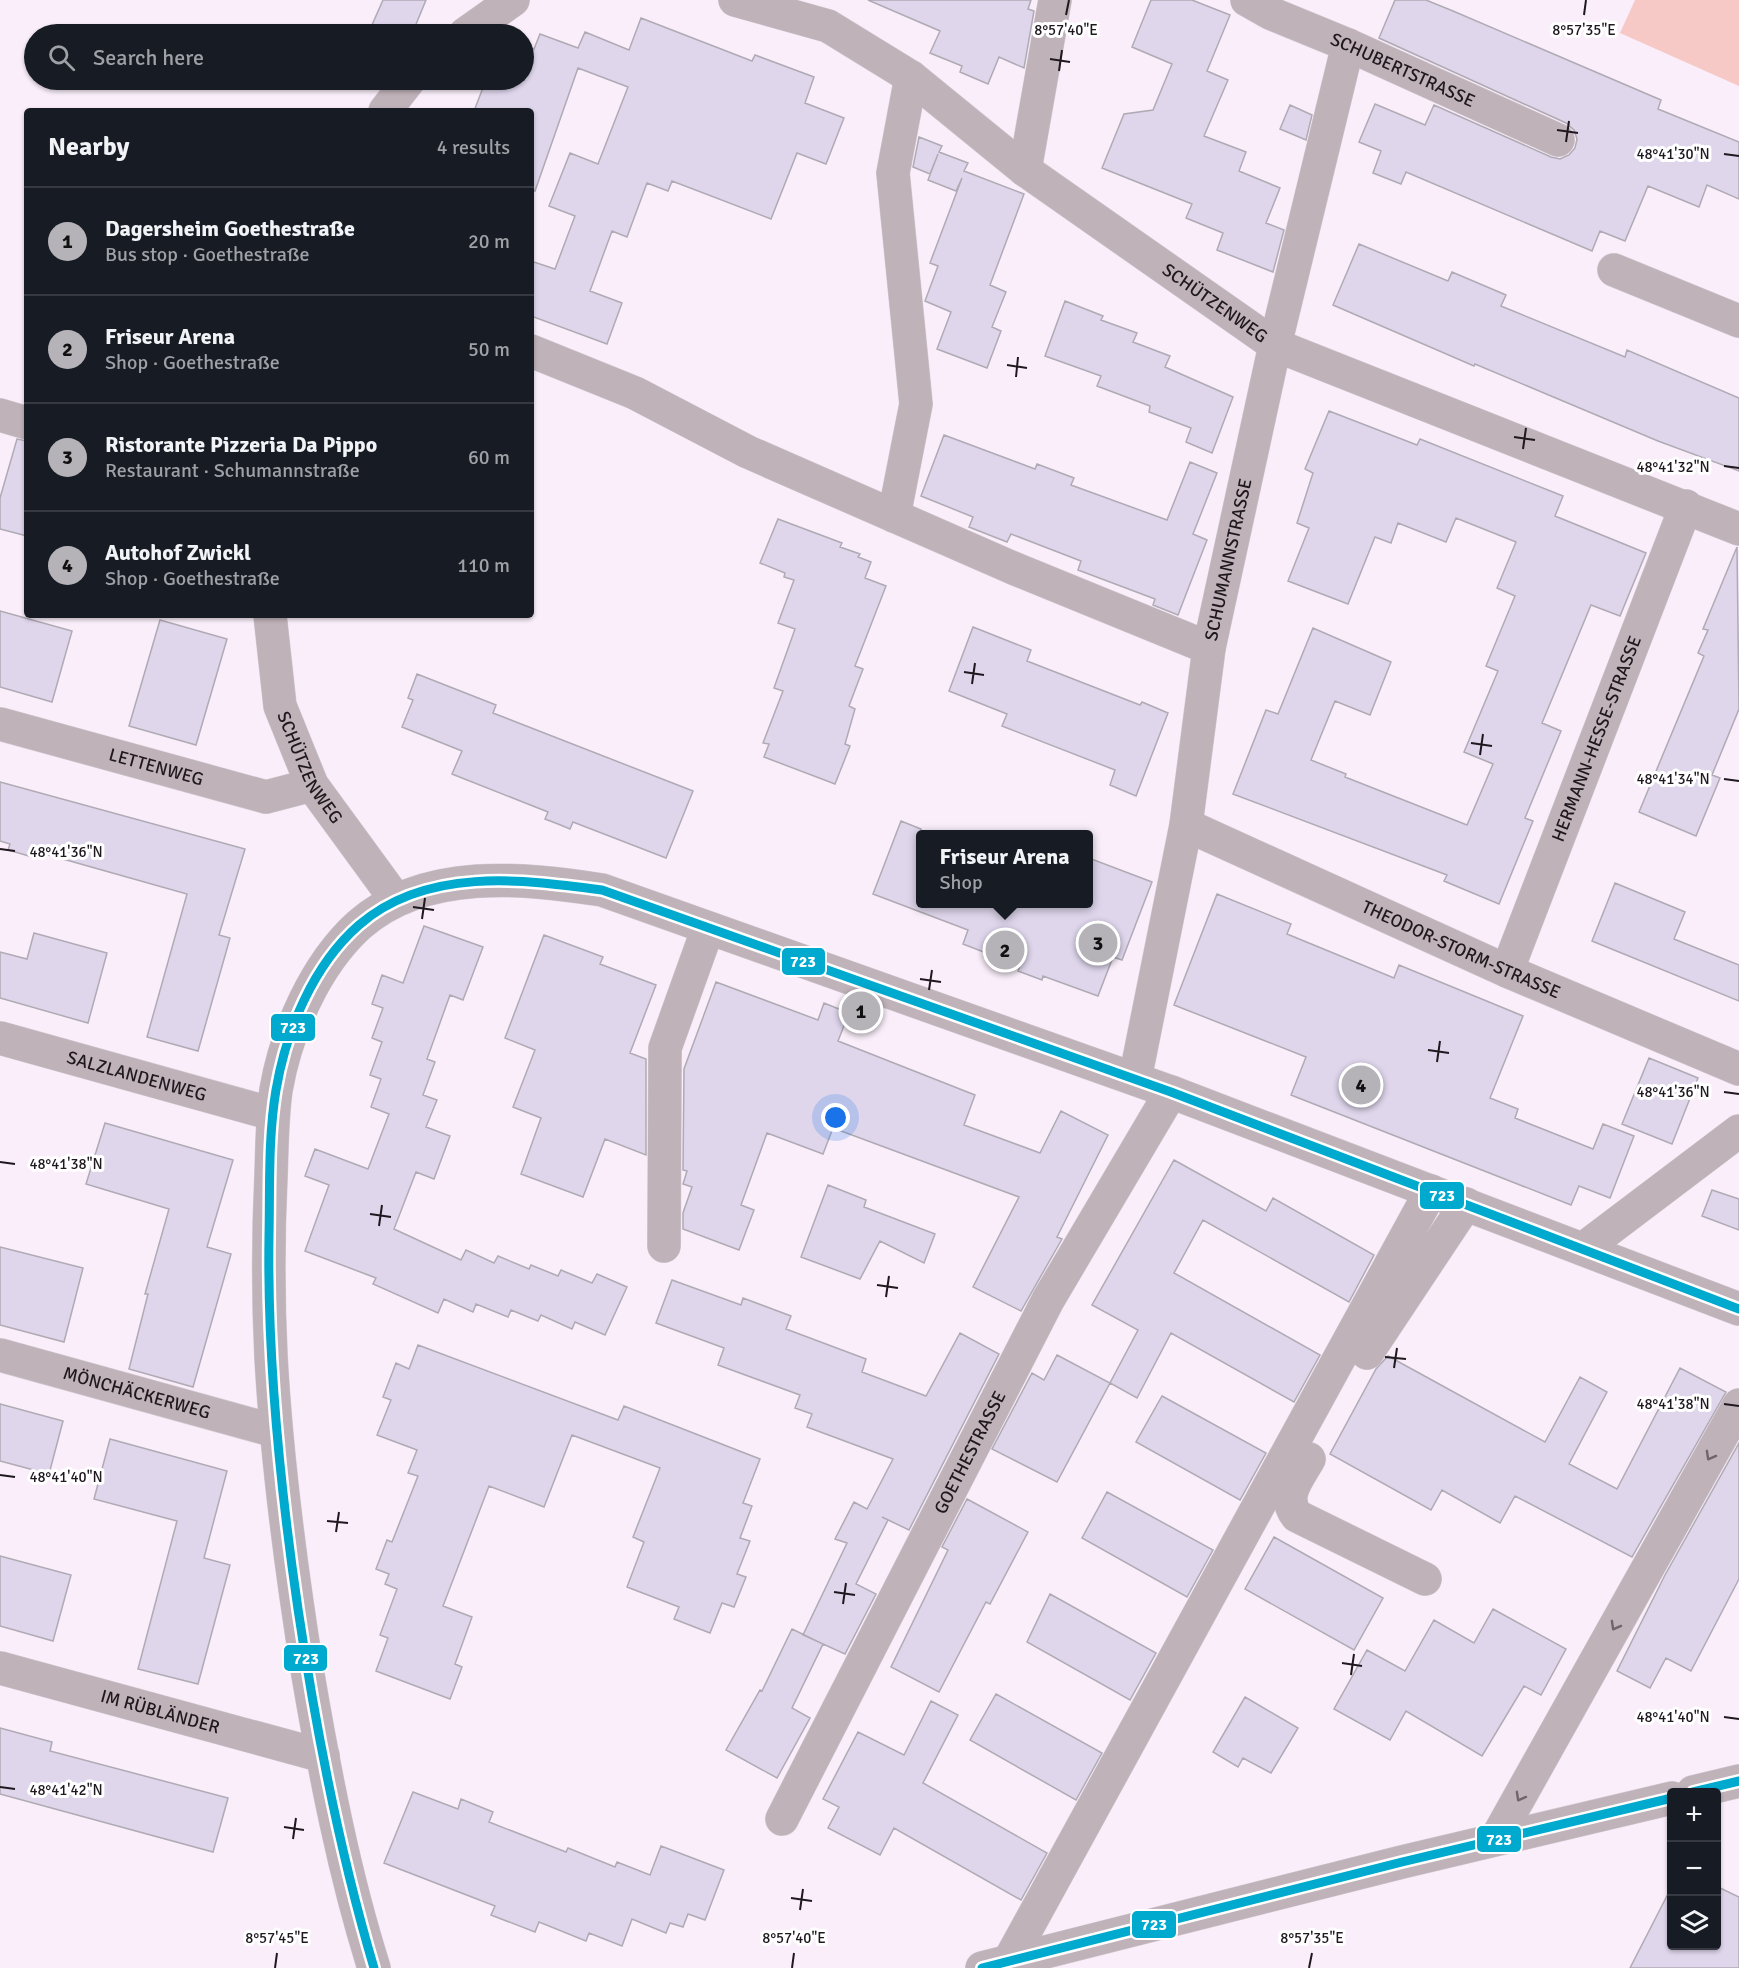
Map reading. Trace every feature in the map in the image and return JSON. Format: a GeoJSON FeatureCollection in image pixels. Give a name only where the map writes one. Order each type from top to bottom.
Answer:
{"type":"FeatureCollection","features":[{"type":"Feature","properties":{"kind":"street"},"geometry":{"type":"LineString","coordinates":[[479,24],[513,0]]}},
{"type":"Feature","properties":{"kind":"street","name":"SCHÜTZENWEG"},"geometry":{"type":"LineString","coordinates":[[735,0],[828,26],[910,77],[1025,170],[1275,345],[1686,506],[1739,529]]}},
{"type":"Feature","properties":{"kind":"street"},"geometry":{"type":"LineString","coordinates":[[1025,170],[1055,0]]}},
{"type":"Feature","properties":{"kind":"street","name":"SCHUBERTSTRASSE"},"geometry":{"type":"LineString","coordinates":[[1247,0],[1270,13],[1348,45],[1558,140]]}},
{"type":"Feature","properties":{"kind":"street","name":"SCHUMANNSTRASSE"},"geometry":{"type":"LineString","coordinates":[[1135,1079],[1185,825],[1209,648],[1275,345],[1348,45]]}},
{"type":"Feature","properties":{"kind":"street"},"geometry":{"type":"LineString","coordinates":[[894,516],[916,404],[893,173],[910,77]]}},
{"type":"Feature","properties":{"kind":"street"},"geometry":{"type":"LineString","coordinates":[[387,108],[401,90]]}},
{"type":"Feature","properties":{"kind":"street"},"geometry":{"type":"LineString","coordinates":[[1614,270],[1739,321]]}},
{"type":"Feature","properties":{"kind":"street"},"geometry":{"type":"LineString","coordinates":[[534,352],[635,393],[748,452],[894,516],[1209,648]]}},
{"type":"Feature","properties":{"kind":"street"},"geometry":{"type":"LineString","coordinates":[[0,415],[24,422]]}},
{"type":"Feature","properties":{"kind":"street","name":"HERMANN-HESSE-STRASSE"},"geometry":{"type":"LineString","coordinates":[[1507,971],[1686,506]]}},
{"type":"Feature","properties":{"kind":"street","name":"SCHÜTZENWEG"},"geometry":{"type":"LineString","coordinates":[[270,618],[280,706],[312,785],[396,900]]}},
{"type":"Feature","properties":{"kind":"street","name":"LETTENWEG"},"geometry":{"type":"LineString","coordinates":[[0,724],[266,797],[312,785]]}},
{"type":"Feature","properties":{"kind":"street","name":"THEODOR-STORM-STRASSE"},"geometry":{"type":"LineString","coordinates":[[1185,825],[1507,971],[1739,1069]]}},
{"type":"Feature","properties":{"kind":"street"},"geometry":{"type":"LineString","coordinates":[[375,1968],[354,1906],[322,1756],[289,1555],[275,1431],[267,1278],[273,1114],[286,1050],[306,999],[333,953],[360,924],[396,900],[445,886],[487,880],[542,881],[602,890],[1171,1092],[1739,1309]]}},
{"type":"Feature","properties":{"kind":"street"},"geometry":{"type":"LineString","coordinates":[[664,1246],[664,1048],[708,928]]}},
{"type":"Feature","properties":{"kind":"street","name":"SALZLANDENWEG"},"geometry":{"type":"LineString","coordinates":[[0,1038],[273,1114]]}},
{"type":"Feature","properties":{"kind":"street","name":"GOETHESTRASSE"},"geometry":{"type":"LineString","coordinates":[[782,1819],[1048,1300],[1171,1092]]}},
{"type":"Feature","properties":{"kind":"street"},"geometry":{"type":"LineString","coordinates":[[1583,1249],[1739,1131]]}},
{"type":"Feature","properties":{"kind":"street"},"geometry":{"type":"LineString","coordinates":[[996,1964],[1431,1191]]}},
{"type":"Feature","properties":{"kind":"street"},"geometry":{"type":"LineString","coordinates":[[1425,1579],[1297,1516],[1291,1509],[1289,1495],[1378,1332],[1466,1204]]}},
{"type":"Feature","properties":{"kind":"street","name":"MÖNCHÄCKERWEG"},"geometry":{"type":"LineString","coordinates":[[0,1356],[275,1431]]}},
{"type":"Feature","properties":{"kind":"street"},"geometry":{"type":"LineString","coordinates":[[1496,1839],[1739,1405]]}},
{"type":"Feature","properties":{"kind":"street","name":"IM RÜBLÄNDER"},"geometry":{"type":"LineString","coordinates":[[0,1668],[322,1756]]}},
{"type":"Feature","properties":{"kind":"street"},"geometry":{"type":"LineString","coordinates":[[1710,1788],[1739,1781]]}},
{"type":"Feature","properties":{"kind":"street"},"geometry":{"type":"LineString","coordinates":[[996,1964],[1496,1839],[1667,1799]]}},
{"type":"Feature","properties":{"kind":"shaded area"},"geometry":{"type":"Polygon","coordinates":[[[1635,0],[1739,0],[1739,86],[1620,33],[1635,0]]]}},
{"type":"Feature","properties":{"kind":"building"},"geometry":{"type":"Polygon","coordinates":[[[383,0],[426,0],[416,24],[372,24],[383,0]]]}},
{"type":"Feature","properties":{"kind":"building"},"geometry":{"type":"Polygon","coordinates":[[[868,0],[1031,0],[1028,9],[1034,11],[1024,68],[999,57],[988,84],[960,72],[962,66],[930,53],[940,31],[868,0]]]}},
{"type":"Feature","properties":{"kind":"building"},"geometry":{"type":"Polygon","coordinates":[[[1151,0],[1192,0],[1230,15],[1207,71],[1228,80],[1204,136],[1246,152],[1239,171],[1280,188],[1266,223],[1284,230],[1273,272],[1217,250],[1223,233],[1186,218],[1192,204],[1102,168],[1124,114],[1153,110],[1172,64],[1132,47],[1151,0]]]}},
{"type":"Feature","properties":{"kind":"building"},"geometry":{"type":"Polygon","coordinates":[[[1395,0],[1426,0],[1453,11],[1661,100],[1658,109],[1739,142],[1739,199],[1707,185],[1699,207],[1648,186],[1625,241],[1600,231],[1592,251],[1406,172],[1401,184],[1373,173],[1381,151],[1359,142],[1375,104],[1425,125],[1434,105],[1560,159],[1569,155],[1575,148],[1577,139],[1574,130],[1566,123],[1379,38],[1395,0]]]}},
{"type":"Feature","properties":{"kind":"building"},"geometry":{"type":"Polygon","coordinates":[[[641,18],[752,61],[755,55],[814,77],[805,103],[844,118],[826,164],[797,153],[771,219],[672,181],[668,191],[647,183],[627,237],[612,231],[590,291],[622,303],[607,344],[534,317],[534,262],[555,269],[575,216],[549,206],[570,153],[598,164],[628,87],[578,68],[535,191],[534,108],[475,108],[482,90],[534,90],[534,49],[540,34],[578,48],[585,32],[629,50],[641,18]]]}},
{"type":"Feature","properties":{"kind":"building"},"geometry":{"type":"Polygon","coordinates":[[[1290,105],[1312,115],[1306,140],[1280,129],[1290,105]]]}},
{"type":"Feature","properties":{"kind":"building"},"geometry":{"type":"Polygon","coordinates":[[[919,137],[942,146],[939,152],[968,163],[964,171],[1024,194],[990,285],[1006,292],[992,327],[1001,331],[987,368],[937,349],[951,312],[925,301],[938,266],[930,263],[962,178],[956,191],[928,180],[938,154],[930,174],[913,167],[919,137]]]}},
{"type":"Feature","properties":{"kind":"building"},"geometry":{"type":"Polygon","coordinates":[[[1359,244],[1448,281],[1452,272],[1506,295],[1501,306],[1625,357],[1627,350],[1739,398],[1739,471],[1658,441],[1475,364],[1474,366],[1333,305],[1359,244]]]}},
{"type":"Feature","properties":{"kind":"building"},"geometry":{"type":"Polygon","coordinates":[[[1065,301],[1103,316],[1101,320],[1137,333],[1133,342],[1170,356],[1165,367],[1233,397],[1212,453],[1186,442],[1191,428],[1149,412],[1150,406],[1097,386],[1101,376],[1045,356],[1065,301]]]}},
{"type":"Feature","properties":{"kind":"building"},"geometry":{"type":"Polygon","coordinates":[[[1329,411],[1417,445],[1420,439],[1563,496],[1555,516],[1646,553],[1620,616],[1591,605],[1542,723],[1561,731],[1525,818],[1533,821],[1499,904],[1444,881],[1447,875],[1233,794],[1266,710],[1278,714],[1313,628],[1391,662],[1370,715],[1335,701],[1311,760],[1346,774],[1345,777],[1467,825],[1493,764],[1464,752],[1498,671],[1486,666],[1515,596],[1497,588],[1516,542],[1456,518],[1446,542],[1398,523],[1391,543],[1375,537],[1348,604],[1288,581],[1309,528],[1297,523],[1313,473],[1305,469],[1329,411]]]}},
{"type":"Feature","properties":{"kind":"building"},"geometry":{"type":"Polygon","coordinates":[[[944,435],[1035,469],[1037,464],[1074,478],[1071,485],[1167,520],[1190,462],[1217,473],[1193,534],[1207,540],[1178,615],[1153,605],[1155,599],[1078,570],[1081,561],[1011,534],[1007,542],[969,527],[973,517],[921,496],[944,435]]]}},
{"type":"Feature","properties":{"kind":"building"},"geometry":{"type":"Polygon","coordinates":[[[17,439],[24,440],[24,535],[0,529],[0,498],[17,439]]]}},
{"type":"Feature","properties":{"kind":"building"},"geometry":{"type":"Polygon","coordinates":[[[778,519],[842,543],[840,547],[860,554],[858,557],[871,562],[865,578],[886,586],[855,666],[863,669],[849,706],[855,709],[845,744],[850,746],[835,784],[764,757],[769,744],[763,743],[783,691],[774,688],[795,629],[778,623],[794,580],[784,577],[785,573],[760,563],[778,519]]]}},
{"type":"Feature","properties":{"kind":"building"},"geometry":{"type":"Polygon","coordinates":[[[1737,547],[1739,709],[1712,775],[1720,778],[1696,836],[1639,812],[1704,656],[1698,653],[1708,630],[1703,629],[1737,547]]]}},
{"type":"Feature","properties":{"kind":"building"},"geometry":{"type":"Polygon","coordinates":[[[0,611],[72,631],[52,702],[0,687],[0,611]]]}},
{"type":"Feature","properties":{"kind":"building"},"geometry":{"type":"Polygon","coordinates":[[[160,620],[227,639],[196,745],[129,726],[160,620]]]}},
{"type":"Feature","properties":{"kind":"building"},"geometry":{"type":"Polygon","coordinates":[[[973,627],[1031,650],[1027,661],[1140,705],[1142,702],[1168,713],[1136,796],[1110,785],[1115,770],[1002,726],[1007,714],[949,691],[973,627]]]}},
{"type":"Feature","properties":{"kind":"building"},"geometry":{"type":"Polygon","coordinates":[[[417,674],[496,705],[493,713],[693,791],[666,858],[573,822],[570,829],[545,819],[548,812],[452,774],[462,751],[402,727],[413,700],[408,698],[417,674]]]}},
{"type":"Feature","properties":{"kind":"building"},"geometry":{"type":"Polygon","coordinates":[[[0,782],[245,849],[219,935],[230,938],[198,1051],[147,1037],[187,894],[38,852],[36,858],[8,850],[10,844],[0,841],[0,782]]]}},
{"type":"Feature","properties":{"kind":"building"},"geometry":{"type":"Polygon","coordinates":[[[901,821],[921,829],[916,830],[916,908],[1093,908],[1093,860],[1152,882],[1122,960],[1113,957],[1098,996],[1043,976],[1042,980],[1018,971],[1020,966],[963,944],[968,930],[873,894],[901,821]]]}},
{"type":"Feature","properties":{"kind":"building"},"geometry":{"type":"Polygon","coordinates":[[[1615,883],[1685,912],[1674,939],[1739,965],[1739,1001],[1592,941],[1615,883]]]}},
{"type":"Feature","properties":{"kind":"building"},"geometry":{"type":"Polygon","coordinates":[[[1217,894],[1291,924],[1287,934],[1394,978],[1399,965],[1523,1016],[1490,1098],[1518,1109],[1515,1118],[1593,1149],[1603,1124],[1634,1136],[1610,1198],[1579,1186],[1571,1205],[1291,1095],[1306,1057],[1174,1005],[1217,894]]]}},
{"type":"Feature","properties":{"kind":"building"},"geometry":{"type":"Polygon","coordinates":[[[424,926],[483,947],[463,1000],[450,995],[427,1059],[435,1062],[423,1095],[437,1100],[426,1127],[450,1136],[434,1179],[416,1172],[394,1229],[461,1260],[466,1250],[494,1263],[498,1256],[529,1269],[531,1265],[558,1276],[561,1270],[592,1283],[597,1274],[627,1287],[605,1335],[575,1322],[572,1329],[541,1315],[538,1321],[511,1310],[508,1317],[476,1304],[473,1312],[444,1299],[438,1313],[373,1284],[376,1278],[305,1251],[329,1185],[305,1176],[315,1149],[368,1169],[389,1114],[371,1107],[381,1079],[370,1075],[382,1042],[372,1038],[383,1008],[372,1004],[382,975],[403,983],[424,926]]]}},
{"type":"Feature","properties":{"kind":"building"},"geometry":{"type":"Polygon","coordinates":[[[34,933],[107,953],[88,1023],[0,998],[0,952],[27,959],[34,933]]]}},
{"type":"Feature","properties":{"kind":"building"},"geometry":{"type":"Polygon","coordinates":[[[544,935],[603,957],[600,964],[656,985],[630,1053],[646,1059],[646,1155],[605,1139],[583,1197],[521,1174],[541,1118],[513,1107],[535,1050],[505,1038],[544,935]]]}},
{"type":"Feature","properties":{"kind":"building"},"geometry":{"type":"Polygon","coordinates":[[[716,982],[818,1020],[824,1003],[849,1013],[838,1041],[975,1095],[964,1125],[1040,1153],[1061,1111],[1108,1135],[1057,1237],[1062,1239],[1021,1311],[973,1287],[1019,1197],[833,1128],[823,1154],[767,1133],[741,1205],[754,1210],[739,1250],[683,1229],[683,1213],[692,1187],[683,1184],[687,1171],[683,1170],[684,1069],[716,982]]]}},
{"type":"Feature","properties":{"kind":"building"},"geometry":{"type":"Polygon","coordinates":[[[1649,1058],[1698,1078],[1672,1144],[1622,1124],[1649,1058]]]}},
{"type":"Feature","properties":{"kind":"building"},"geometry":{"type":"Polygon","coordinates":[[[105,1123],[233,1160],[207,1247],[231,1254],[193,1387],[129,1369],[148,1294],[145,1294],[169,1209],[86,1184],[105,1123]]]}},
{"type":"Feature","properties":{"kind":"building"},"geometry":{"type":"Polygon","coordinates":[[[1174,1160],[1266,1211],[1273,1198],[1374,1255],[1349,1302],[1203,1220],[1174,1273],[1320,1355],[1294,1402],[1171,1333],[1137,1398],[1110,1383],[1138,1330],[1092,1305],[1174,1160]]]}},
{"type":"Feature","properties":{"kind":"building"},"geometry":{"type":"Polygon","coordinates":[[[828,1185],[866,1200],[864,1207],[935,1234],[924,1263],[880,1241],[860,1279],[801,1257],[828,1185]]]}},
{"type":"Feature","properties":{"kind":"building"},"geometry":{"type":"Polygon","coordinates":[[[1712,1190],[1739,1199],[1739,1230],[1702,1216],[1712,1190]]]}},
{"type":"Feature","properties":{"kind":"building"},"geometry":{"type":"Polygon","coordinates":[[[0,1247],[83,1268],[64,1342],[0,1325],[0,1247]]]}},
{"type":"Feature","properties":{"kind":"building"},"geometry":{"type":"Polygon","coordinates":[[[672,1280],[741,1305],[743,1298],[791,1316],[786,1329],[866,1359],[862,1372],[926,1396],[960,1333],[999,1354],[909,1530],[882,1517],[888,1520],[856,1584],[876,1594],[845,1654],[803,1635],[847,1543],[835,1539],[854,1502],[867,1509],[893,1459],[807,1427],[812,1414],[795,1408],[800,1395],[718,1365],[724,1348],[656,1323],[672,1280]]]}},
{"type":"Feature","properties":{"kind":"building"},"geometry":{"type":"Polygon","coordinates":[[[418,1345],[618,1420],[624,1406],[760,1459],[743,1503],[752,1506],[740,1538],[750,1541],[737,1574],[746,1577],[734,1607],[722,1603],[710,1633],[674,1619],[679,1607],[627,1587],[644,1542],[633,1537],[660,1468],[572,1435],[544,1507],[489,1486],[443,1606],[472,1617],[455,1664],[462,1667],[450,1699],[376,1671],[388,1638],[380,1635],[397,1589],[385,1584],[389,1574],[376,1569],[387,1540],[392,1542],[418,1476],[408,1473],[417,1450],[377,1435],[391,1400],[383,1397],[396,1363],[409,1369],[418,1345]]]}},
{"type":"Feature","properties":{"kind":"building"},"geometry":{"type":"Polygon","coordinates":[[[1057,1355],[1110,1383],[1057,1482],[992,1449],[1032,1373],[1044,1380],[1057,1355]]]}},
{"type":"Feature","properties":{"kind":"building"},"geometry":{"type":"Polygon","coordinates":[[[1388,1356],[1545,1442],[1580,1377],[1607,1392],[1569,1464],[1617,1489],[1680,1368],[1726,1392],[1632,1557],[1515,1496],[1500,1523],[1442,1490],[1431,1510],[1330,1454],[1376,1369],[1388,1356]]]}},
{"type":"Feature","properties":{"kind":"building"},"geometry":{"type":"Polygon","coordinates":[[[1162,1396],[1266,1453],[1240,1500],[1136,1442],[1162,1396]]]}},
{"type":"Feature","properties":{"kind":"building"},"geometry":{"type":"Polygon","coordinates":[[[0,1404],[63,1421],[49,1474],[0,1461],[0,1404]]]}},
{"type":"Feature","properties":{"kind":"building"},"geometry":{"type":"Polygon","coordinates":[[[110,1439],[227,1471],[204,1558],[230,1565],[198,1684],[138,1669],[177,1521],[94,1499],[110,1439]]]}},
{"type":"Feature","properties":{"kind":"building"},"geometry":{"type":"Polygon","coordinates":[[[1739,1443],[1739,1579],[1691,1671],[1666,1658],[1650,1688],[1617,1671],[1665,1575],[1739,1443]]]}},
{"type":"Feature","properties":{"kind":"building"},"geometry":{"type":"Polygon","coordinates":[[[1107,1492],[1213,1550],[1187,1597],[1082,1538],[1107,1492]]]}},
{"type":"Feature","properties":{"kind":"building"},"geometry":{"type":"Polygon","coordinates":[[[967,1499],[1028,1532],[990,1604],[986,1602],[939,1692],[891,1667],[948,1550],[942,1547],[967,1499]]]}},
{"type":"Feature","properties":{"kind":"building"},"geometry":{"type":"Polygon","coordinates":[[[1274,1537],[1383,1598],[1354,1650],[1245,1589],[1274,1537]]]}},
{"type":"Feature","properties":{"kind":"building"},"geometry":{"type":"Polygon","coordinates":[[[0,1556],[71,1575],[53,1641],[0,1626],[0,1556]]]}},
{"type":"Feature","properties":{"kind":"building"},"geometry":{"type":"Polygon","coordinates":[[[1050,1594],[1156,1653],[1130,1700],[1027,1642],[1050,1594]]]}},
{"type":"Feature","properties":{"kind":"building"},"geometry":{"type":"Polygon","coordinates":[[[1493,1609],[1566,1649],[1541,1695],[1524,1686],[1482,1756],[1406,1711],[1390,1740],[1334,1709],[1367,1650],[1405,1671],[1434,1620],[1474,1643],[1493,1609]]]}},
{"type":"Feature","properties":{"kind":"building"},"geometry":{"type":"Polygon","coordinates":[[[792,1629],[823,1644],[792,1708],[810,1718],[777,1778],[726,1750],[760,1690],[762,1691],[792,1629]]]}},
{"type":"Feature","properties":{"kind":"building"},"geometry":{"type":"Polygon","coordinates":[[[996,1694],[1102,1753],[1076,1800],[970,1740],[996,1694]]]}},
{"type":"Feature","properties":{"kind":"building"},"geometry":{"type":"Polygon","coordinates":[[[1245,1697],[1298,1728],[1271,1773],[1243,1758],[1238,1767],[1213,1752],[1245,1697]]]}},
{"type":"Feature","properties":{"kind":"building"},"geometry":{"type":"Polygon","coordinates":[[[931,1701],[958,1715],[923,1783],[1047,1853],[1021,1900],[894,1828],[880,1855],[828,1828],[839,1807],[823,1799],[858,1732],[904,1755],[931,1701]]]}},
{"type":"Feature","properties":{"kind":"building"},"geometry":{"type":"Polygon","coordinates":[[[0,1728],[52,1742],[50,1751],[228,1798],[213,1852],[0,1794],[0,1728]]]}},
{"type":"Feature","properties":{"kind":"building"},"geometry":{"type":"Polygon","coordinates":[[[413,1792],[458,1809],[461,1799],[493,1812],[489,1822],[566,1852],[568,1848],[615,1867],[617,1862],[650,1875],[661,1846],[724,1870],[705,1920],[688,1914],[683,1927],[670,1923],[666,1933],[632,1919],[622,1946],[589,1933],[586,1941],[539,1922],[535,1932],[491,1915],[495,1906],[384,1863],[413,1792]]]}},
{"type":"Feature","properties":{"kind":"building"},"geometry":{"type":"Polygon","coordinates":[[[1721,1888],[1739,1897],[1739,1968],[1630,1968],[1667,1896],[1667,1950],[1721,1950],[1721,1888]]]}},
{"type":"Feature","properties":{"kind":"transit line","name":"723"},"geometry":{"type":"LineString","coordinates":[[374,1968],[361,1924],[330,1790],[298,1609],[276,1423],[270,1330],[270,1181],[276,1090],[287,1045],[304,1000],[328,959],[343,941],[359,925],[385,906],[414,894],[444,886],[475,882],[539,883],[602,890],[1171,1092],[1739,1309]]}},
{"type":"Feature","properties":{"kind":"transit line","name":"723"},"geometry":{"type":"LineString","coordinates":[[1710,1788],[1739,1781]]}},
{"type":"Feature","properties":{"kind":"transit line","name":"723"},"geometry":{"type":"LineString","coordinates":[[982,1968],[1402,1862],[1667,1799]]}},
{"type":"Feature","properties":{"kind":"place","name":"Ristorante Pizzeria Da Pippo"},"geometry":{"type":"Point","coordinates":[1098,943]}},
{"type":"Feature","properties":{"kind":"place","name":"Friseur Arena"},"geometry":{"type":"Point","coordinates":[1005,950]}},
{"type":"Feature","properties":{"kind":"place","name":"Dagersheim Goethestraße"},"geometry":{"type":"Point","coordinates":[861,1011]}},
{"type":"Feature","properties":{"kind":"place","name":"Autohof Zwickl"},"geometry":{"type":"Point","coordinates":[1361,1085]}}]}
